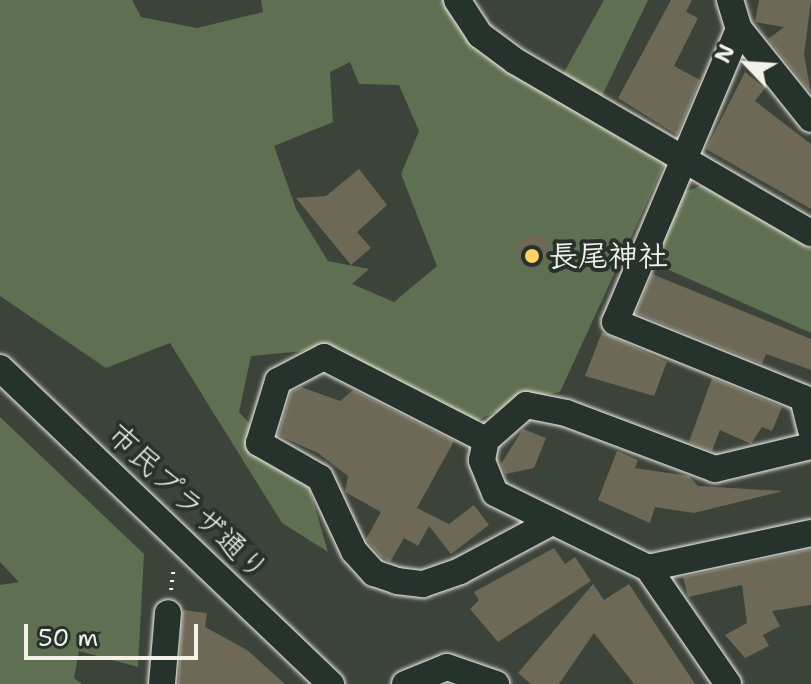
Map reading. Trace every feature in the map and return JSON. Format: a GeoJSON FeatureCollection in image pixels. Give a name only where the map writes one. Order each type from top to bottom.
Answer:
{"type":"FeatureCollection","features":[{"type":"Feature","properties":{"kind":"street"},"geometry":{"type":"LineString","coordinates":[[457,0],[480,35],[515,61],[682,164],[811,233]]}},
{"type":"Feature","properties":{"kind":"street"},"geometry":{"type":"LineString","coordinates":[[730,0],[739,29],[811,119]]}},
{"type":"Feature","properties":{"kind":"street"},"geometry":{"type":"LineString","coordinates":[[739,29],[615,322],[803,398],[811,429]]}},
{"type":"Feature","properties":{"kind":"street"},"geometry":{"type":"LineString","coordinates":[[486,440],[324,357],[278,381],[259,443],[320,478],[354,551],[374,573],[397,581],[423,584],[460,571],[550,523]]}},
{"type":"Feature","properties":{"kind":"street","name":"市民プラザ通り"},"geometry":{"type":"LineString","coordinates":[[0,368],[331,684]]}},
{"type":"Feature","properties":{"kind":"street"},"geometry":{"type":"LineString","coordinates":[[728,684],[648,568],[550,523],[495,493],[482,460],[486,440],[526,405],[566,413],[715,469],[811,446]]}},
{"type":"Feature","properties":{"kind":"street"},"geometry":{"type":"LineString","coordinates":[[648,568],[811,533]]}},
{"type":"Feature","properties":{"kind":"street"},"geometry":{"type":"LineString","coordinates":[[162,684],[168,613]]}},
{"type":"Feature","properties":{"kind":"street"},"geometry":{"type":"LineString","coordinates":[[405,684],[447,667],[496,684]]}},
{"type":"Feature","properties":{"kind":"path"},"geometry":{"type":"LineString","coordinates":[[168,613],[174,560]]}},
{"type":"Feature","properties":{"kind":"green space"},"geometry":{"type":"Polygon","coordinates":[[[0,0],[132,0],[141,17],[197,28],[263,12],[261,0],[446,0],[472,45],[665,163],[560,392],[525,398],[474,422],[315,350],[251,356],[239,412],[310,490],[328,552],[282,523],[170,343],[106,368],[0,296],[0,0]],[[350,62],[330,72],[333,122],[274,146],[296,209],[328,261],[369,269],[352,284],[394,302],[437,266],[401,174],[419,131],[399,85],[359,84],[350,62]]]}},
{"type":"Feature","properties":{"kind":"green space"},"geometry":{"type":"Polygon","coordinates":[[[604,0],[648,0],[602,96],[563,74],[604,0]]]}},
{"type":"Feature","properties":{"kind":"green space"},"geometry":{"type":"Polygon","coordinates":[[[703,185],[811,249],[811,333],[651,262],[684,192],[703,185]]]}},
{"type":"Feature","properties":{"kind":"green space"},"geometry":{"type":"Polygon","coordinates":[[[0,417],[144,554],[138,667],[79,651],[74,678],[82,684],[0,684],[0,585],[19,582],[0,562],[0,417]]]}},
{"type":"Feature","properties":{"kind":"building"},"geometry":{"type":"Polygon","coordinates":[[[671,0],[692,0],[686,12],[698,18],[674,66],[700,80],[677,135],[618,98],[671,0]]]}},
{"type":"Feature","properties":{"kind":"building"},"geometry":{"type":"Polygon","coordinates":[[[759,0],[811,0],[804,55],[811,93],[768,39],[784,27],[755,22],[759,0]]]}},
{"type":"Feature","properties":{"kind":"building"},"geometry":{"type":"Polygon","coordinates":[[[745,72],[765,88],[755,101],[811,144],[811,209],[706,149],[745,72]]]}},
{"type":"Feature","properties":{"kind":"building"},"geometry":{"type":"Polygon","coordinates":[[[359,169],[387,205],[357,232],[371,248],[351,265],[296,198],[326,196],[359,169]]]}},
{"type":"Feature","properties":{"kind":"building","name":"長尾神社"},"geometry":{"type":"Polygon","coordinates":[[[533,234],[544,239],[549,250],[544,261],[533,266],[522,261],[517,250],[522,239],[533,234]]]}},
{"type":"Feature","properties":{"kind":"building"},"geometry":{"type":"Polygon","coordinates":[[[652,274],[811,339],[811,370],[766,354],[762,364],[636,313],[652,274]]]}},
{"type":"Feature","properties":{"kind":"building"},"geometry":{"type":"Polygon","coordinates":[[[602,332],[667,362],[654,396],[585,376],[602,332]]]}},
{"type":"Feature","properties":{"kind":"building"},"geometry":{"type":"Polygon","coordinates":[[[712,378],[782,407],[772,431],[762,427],[751,444],[720,430],[712,451],[689,442],[712,378]]]}},
{"type":"Feature","properties":{"kind":"building"},"geometry":{"type":"Polygon","coordinates":[[[301,387],[340,401],[353,390],[454,441],[417,508],[449,524],[474,505],[489,525],[451,554],[429,526],[418,546],[404,538],[390,562],[380,556],[366,539],[381,512],[345,492],[348,476],[318,453],[278,435],[291,392],[301,387]]]}},
{"type":"Feature","properties":{"kind":"building"},"geometry":{"type":"Polygon","coordinates":[[[523,429],[546,438],[534,468],[505,474],[501,464],[523,429]]]}},
{"type":"Feature","properties":{"kind":"building"},"geometry":{"type":"Polygon","coordinates":[[[617,451],[638,460],[635,468],[689,476],[698,486],[783,491],[694,513],[655,507],[650,523],[598,500],[617,451]]]}},
{"type":"Feature","properties":{"kind":"building"},"geometry":{"type":"Polygon","coordinates":[[[554,548],[565,564],[575,557],[591,581],[498,642],[470,609],[479,600],[474,592],[554,548]]]}},
{"type":"Feature","properties":{"kind":"building"},"geometry":{"type":"Polygon","coordinates":[[[811,549],[811,605],[772,611],[780,626],[763,635],[769,646],[745,658],[725,635],[747,623],[742,585],[688,597],[683,577],[811,549]]]}},
{"type":"Feature","properties":{"kind":"building"},"geometry":{"type":"Polygon","coordinates":[[[593,584],[604,600],[629,584],[695,684],[634,684],[594,633],[559,684],[531,684],[518,673],[593,584]]]}},
{"type":"Feature","properties":{"kind":"building"},"geometry":{"type":"Polygon","coordinates":[[[183,610],[207,613],[205,627],[247,650],[285,684],[178,684],[183,610]]]}},
{"type":"Feature","properties":{"kind":"place","name":"長尾神社"},"geometry":{"type":"Point","coordinates":[532,256]}}]}
